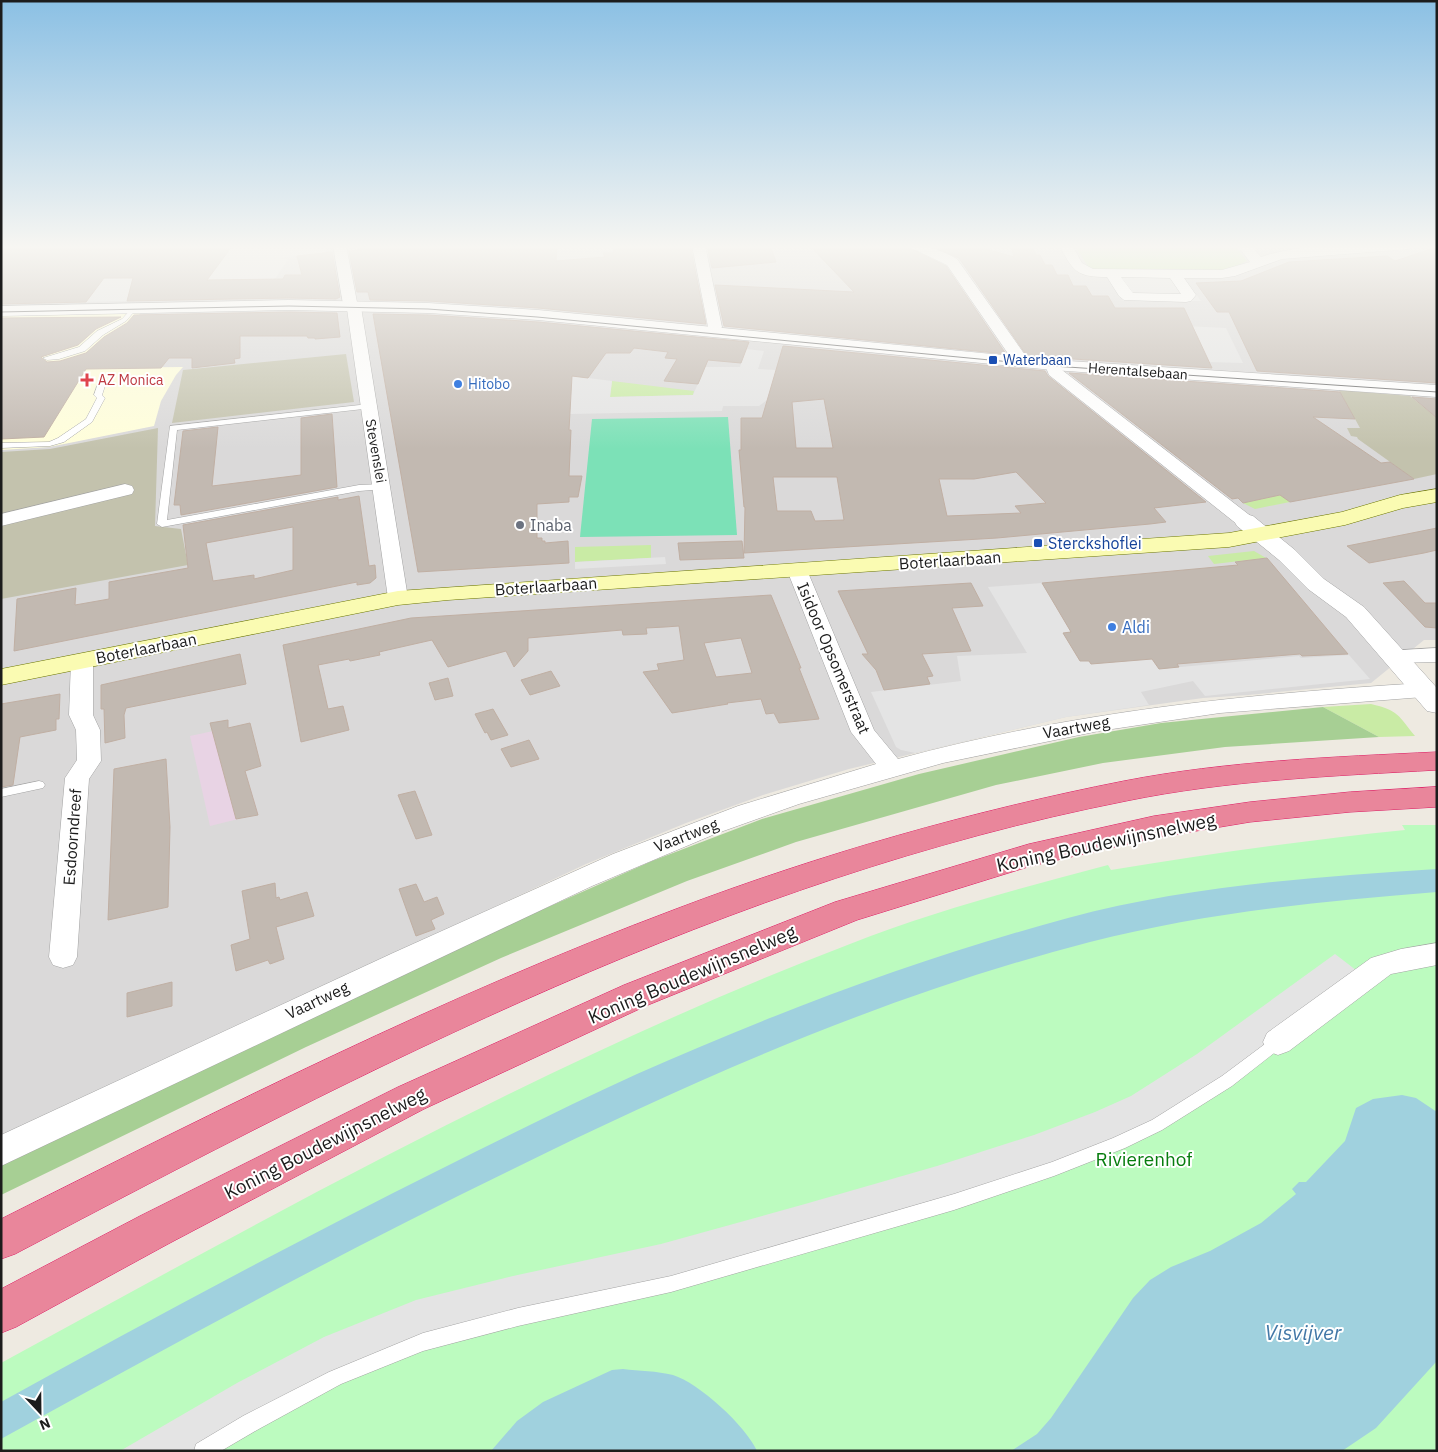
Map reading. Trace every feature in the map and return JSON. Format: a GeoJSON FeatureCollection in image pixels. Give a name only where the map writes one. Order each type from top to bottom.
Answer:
{"type":"FeatureCollection","features":[{"type":"Feature","properties":{"kind":"highway"},"geometry":{"type":"LineString","coordinates":[[1,1240],[128,1174],[390,1045],[582,959],[696,913],[825,867],[922,838],[1029,810],[1125,790],[1220,776],[1319,766],[1437,761]]}},
{"type":"Feature","properties":{"kind":"highway","name":"Koning Boudewijnsnelweg"},"geometry":{"type":"LineString","coordinates":[[1,1312],[154,1230],[411,1098],[636,995],[846,910],[1029,855],[1154,827],[1278,809],[1350,802],[1437,797]]}},
{"type":"Feature","properties":{"kind":"main road","name":"Boterlaarbaan"},"geometry":{"type":"LineString","coordinates":[[1263,529],[1345,518],[1400,502],[1437,494]]}},
{"type":"Feature","properties":{"kind":"main road","name":"Boterlaarbaan"},"geometry":{"type":"LineString","coordinates":[[1,677],[398,598],[448,592],[1162,547],[1229,540],[1327,506],[1400,502]]}},
{"type":"Feature","properties":{"kind":"street","name":"Stevenslei"},"geometry":{"type":"LineString","coordinates":[[355,313],[398,598]]}},
{"type":"Feature","properties":{"kind":"street","name":"Herentalsebaan"},"geometry":{"type":"LineString","coordinates":[[507,313],[1053,365],[1437,391]]}},
{"type":"Feature","properties":{"kind":"street"},"geometry":{"type":"LineString","coordinates":[[712,313],[715,327],[712,332]]}},
{"type":"Feature","properties":{"kind":"street"},"geometry":{"type":"LineString","coordinates":[[987,313],[1017,356],[1018,361]]}},
{"type":"Feature","properties":{"kind":"street"},"geometry":{"type":"LineString","coordinates":[[1053,365],[1055,372],[1263,529],[1316,584],[1355,612],[1430,697]]}},
{"type":"Feature","properties":{"kind":"street"},"geometry":{"type":"LineString","coordinates":[[3,516],[125,490]]}},
{"type":"Feature","properties":{"kind":"street","name":"Isidoor Opsomerstraat"},"geometry":{"type":"LineString","coordinates":[[797,570],[863,732],[892,768]]}},
{"type":"Feature","properties":{"kind":"street"},"geometry":{"type":"LineString","coordinates":[[1394,656],[1437,655]]}},
{"type":"Feature","properties":{"kind":"street","name":"Esdoorndreef"},"geometry":{"type":"LineString","coordinates":[[62,957],[77,778],[88,761],[88,730],[81,715],[82,661]]}},
{"type":"Feature","properties":{"kind":"street","name":"Vaartweg"},"geometry":{"type":"LineString","coordinates":[[1,1151],[299,1008],[656,847],[787,798],[892,768],[972,748],[1110,721],[1249,704],[1430,697]]}},
{"type":"Feature","properties":{"kind":"street"},"geometry":{"type":"LineString","coordinates":[[1278,1042],[1381,966],[1401,960],[1437,954]]}},
{"type":"Feature","properties":{"kind":"lane"},"geometry":{"type":"LineString","coordinates":[[47,358],[59,357],[82,349],[100,333],[124,320],[130,313]]}},
{"type":"Feature","properties":{"kind":"lane"},"geometry":{"type":"LineString","coordinates":[[1,446],[50,444],[61,440],[89,420],[101,398],[98,395],[102,383]]}},
{"type":"Feature","properties":{"kind":"lane"},"geometry":{"type":"LineString","coordinates":[[369,406],[173,428],[162,524],[359,488],[382,487]]}},
{"type":"Feature","properties":{"kind":"lane"},"geometry":{"type":"LineString","coordinates":[[1,793],[39,785]]}},
{"type":"Feature","properties":{"kind":"lane"},"geometry":{"type":"LineString","coordinates":[[203,1451],[250,1423],[334,1378],[423,1342],[518,1318],[671,1284],[954,1202],[1054,1168],[1119,1143],[1157,1125],[1227,1081],[1278,1042]]}},
{"type":"Feature","properties":{"kind":"shaded area"},"geometry":{"type":"Polygon","coordinates":[[[1,313],[1437,313],[1437,640],[1424,640],[1371,683],[1203,698],[1066,717],[849,769],[763,795],[686,823],[586,864],[1,1140],[1,313]]]}},
{"type":"Feature","properties":{"kind":"shaded area","name":"AZ Monica"},"geometry":{"type":"Polygon","coordinates":[[[141,313],[95,368],[183,367],[176,375],[161,401],[154,426],[49,447],[1,450],[1,315],[141,313]]]}},
{"type":"Feature","properties":{"kind":"shaded area"},"geometry":{"type":"Polygon","coordinates":[[[1185,326],[1226,328],[1243,363],[1208,362],[1185,326]]]}},
{"type":"Feature","properties":{"kind":"shaded area"},"geometry":{"type":"Polygon","coordinates":[[[746,349],[764,351],[758,369],[776,370],[767,400],[759,406],[723,406],[722,411],[570,414],[572,376],[612,381],[610,397],[693,395],[705,367],[740,367],[746,349]]]}},
{"type":"Feature","properties":{"kind":"shaded area"},"geometry":{"type":"Polygon","coordinates":[[[346,354],[354,402],[172,423],[183,370],[346,354]]]}},
{"type":"Feature","properties":{"kind":"shaded area"},"geometry":{"type":"Polygon","coordinates":[[[1339,390],[1410,396],[1437,418],[1437,474],[1414,479],[1357,437],[1351,436],[1347,428],[1360,428],[1339,390]]]}},
{"type":"Feature","properties":{"kind":"shaded area"},"geometry":{"type":"Polygon","coordinates":[[[158,428],[155,526],[181,529],[188,565],[1,599],[1,452],[50,449],[158,428]]]}},
{"type":"Feature","properties":{"kind":"shaded area"},"geometry":{"type":"Polygon","coordinates":[[[665,557],[666,564],[575,569],[575,562],[665,557]]]}},
{"type":"Feature","properties":{"kind":"shaded area"},"geometry":{"type":"Polygon","coordinates":[[[1042,583],[1071,632],[1063,633],[1080,661],[1089,661],[1091,664],[1152,659],[1159,669],[1299,656],[1301,658],[1349,655],[1370,679],[1205,696],[1193,681],[1141,692],[1149,705],[1066,717],[915,753],[896,747],[871,692],[961,681],[957,656],[1027,653],[988,587],[1042,583]]]}},
{"type":"Feature","properties":{"kind":"shaded area"},"geometry":{"type":"Polygon","coordinates":[[[232,727],[258,814],[210,826],[190,736],[232,727]]]}},
{"type":"Feature","properties":{"kind":"shaded area"},"geometry":{"type":"Polygon","coordinates":[[[1335,954],[1365,977],[1157,1125],[954,1202],[423,1342],[203,1451],[120,1451],[237,1383],[324,1337],[416,1300],[513,1276],[661,1244],[937,1166],[1034,1135],[1095,1112],[1131,1096],[1197,1054],[1335,954]]]}},
{"type":"Feature","properties":{"kind":"green space"},"geometry":{"type":"Polygon","coordinates":[[[612,381],[694,391],[693,395],[610,397],[612,381]]]}},
{"type":"Feature","properties":{"kind":"green space"},"geometry":{"type":"Polygon","coordinates":[[[728,417],[737,535],[580,537],[592,419],[728,417]]]}},
{"type":"Feature","properties":{"kind":"green space"},"geometry":{"type":"Polygon","coordinates":[[[1281,495],[1290,502],[1255,509],[1243,503],[1281,495]]]}},
{"type":"Feature","properties":{"kind":"green space"},"geometry":{"type":"Polygon","coordinates":[[[651,545],[651,558],[575,562],[575,547],[651,545]]]}},
{"type":"Feature","properties":{"kind":"green space"},"geometry":{"type":"Polygon","coordinates":[[[1254,551],[1266,558],[1214,564],[1208,556],[1254,551]]]}},
{"type":"Feature","properties":{"kind":"green space"},"geometry":{"type":"Polygon","coordinates":[[[1371,704],[1393,711],[1415,736],[1379,737],[1323,707],[1371,704]]]}},
{"type":"Feature","properties":{"kind":"green space"},"geometry":{"type":"Polygon","coordinates":[[[1323,707],[1379,737],[1225,747],[1103,763],[996,785],[796,842],[687,881],[501,958],[306,1047],[1,1195],[1,1166],[496,930],[652,861],[762,819],[919,774],[1079,737],[1161,723],[1323,707]]]}},
{"type":"Feature","properties":{"kind":"green space","name":"Rivierenhof"},"geometry":{"type":"Polygon","coordinates":[[[1402,825],[1437,825],[1437,1451],[1,1451],[1,1363],[419,1139],[525,1086],[632,1036],[740,988],[882,932],[1043,882],[1108,865],[1111,870],[1331,838],[1405,830],[1402,825]]]}},
{"type":"Feature","properties":{"kind":"water"},"geometry":{"type":"Polygon","coordinates":[[[1437,869],[1437,892],[1262,909],[1133,932],[1015,963],[941,987],[795,1041],[723,1071],[581,1136],[382,1234],[254,1301],[1,1439],[1,1402],[220,1283],[441,1169],[637,1074],[743,1029],[849,988],[958,951],[1068,918],[1113,907],[1251,884],[1437,869]]]}},
{"type":"Feature","properties":{"kind":"water","name":"Visvijver"},"geometry":{"type":"Polygon","coordinates":[[[1402,1095],[1416,1098],[1437,1112],[1437,1361],[1376,1428],[1342,1451],[1011,1451],[1037,1434],[1051,1418],[1133,1298],[1150,1280],[1171,1267],[1210,1251],[1261,1223],[1296,1194],[1292,1189],[1299,1182],[1306,1182],[1345,1141],[1356,1108],[1373,1099],[1402,1095]]]}},
{"type":"Feature","properties":{"kind":"water"},"geometry":{"type":"Polygon","coordinates":[[[623,1369],[673,1375],[696,1387],[732,1418],[743,1430],[757,1451],[491,1451],[517,1421],[543,1402],[612,1370],[623,1369]]]}},
{"type":"Feature","properties":{"kind":"building"},"geometry":{"type":"Polygon","coordinates":[[[337,313],[340,337],[315,339],[308,338],[307,336],[240,336],[240,358],[234,359],[235,363],[192,368],[192,358],[169,358],[161,368],[86,369],[44,437],[1,439],[1,318],[121,317],[96,329],[78,345],[41,357],[47,362],[60,361],[86,353],[104,337],[127,323],[134,315],[337,313]]]}},
{"type":"Feature","properties":{"kind":"building"},"geometry":{"type":"Polygon","coordinates":[[[588,313],[704,313],[706,324],[588,313]]]}},
{"type":"Feature","properties":{"kind":"building"},"geometry":{"type":"Polygon","coordinates":[[[721,313],[978,313],[1006,354],[724,326],[721,313]]]}},
{"type":"Feature","properties":{"kind":"building"},"geometry":{"type":"Polygon","coordinates":[[[997,313],[1186,313],[1212,368],[1027,356],[997,313]]]}},
{"type":"Feature","properties":{"kind":"building"},"geometry":{"type":"Polygon","coordinates":[[[1229,313],[1437,313],[1437,383],[1257,371],[1229,313]]]}},
{"type":"Feature","properties":{"kind":"building"},"geometry":{"type":"Polygon","coordinates":[[[373,314],[428,315],[538,322],[749,342],[741,363],[708,360],[698,384],[664,381],[677,359],[665,358],[668,352],[634,348],[630,353],[606,353],[588,378],[572,376],[569,476],[582,476],[578,497],[569,497],[569,502],[537,504],[537,538],[542,538],[542,541],[545,541],[545,543],[568,541],[569,563],[418,572],[373,314]]]}},
{"type":"Feature","properties":{"kind":"building"},"geometry":{"type":"Polygon","coordinates":[[[783,346],[1045,371],[1048,376],[1206,502],[1154,508],[1166,522],[1150,524],[997,538],[744,553],[745,507],[739,450],[741,450],[741,418],[762,418],[783,346]],[[824,399],[792,402],[796,448],[833,448],[824,399]],[[1016,472],[974,479],[939,479],[947,516],[1021,513],[1015,506],[1046,503],[1016,472]],[[773,477],[777,511],[811,511],[815,521],[844,520],[837,477],[773,477]]]}},
{"type":"Feature","properties":{"kind":"building"},"geometry":{"type":"Polygon","coordinates":[[[1069,373],[1340,392],[1355,419],[1313,417],[1381,463],[1390,462],[1414,479],[1290,502],[1280,495],[1243,503],[1238,498],[1232,499],[1069,373]]]}},
{"type":"Feature","properties":{"kind":"building"},"geometry":{"type":"Polygon","coordinates":[[[1412,397],[1437,399],[1437,418],[1412,397]]]}},
{"type":"Feature","properties":{"kind":"building"},"geometry":{"type":"Polygon","coordinates":[[[332,414],[337,487],[181,515],[180,505],[174,505],[183,431],[218,427],[212,486],[301,475],[301,418],[332,414]]]}},
{"type":"Feature","properties":{"kind":"building"},"geometry":{"type":"Polygon","coordinates":[[[359,496],[369,566],[375,565],[376,578],[370,583],[357,585],[357,582],[14,651],[17,599],[76,588],[75,605],[109,599],[109,582],[188,568],[183,525],[338,497],[338,500],[359,496]],[[293,527],[206,543],[213,581],[254,575],[254,579],[293,570],[293,527]]]}},
{"type":"Feature","properties":{"kind":"building"},"geometry":{"type":"Polygon","coordinates":[[[1437,528],[1437,550],[1424,553],[1369,563],[1347,546],[1437,528]]]}},
{"type":"Feature","properties":{"kind":"building"},"geometry":{"type":"Polygon","coordinates":[[[742,541],[744,558],[680,560],[678,543],[742,541]]]}},
{"type":"Feature","properties":{"kind":"building"},"geometry":{"type":"Polygon","coordinates":[[[1267,558],[1348,654],[1302,656],[1300,654],[1177,664],[1179,667],[1159,669],[1152,659],[1091,664],[1089,661],[1080,661],[1063,633],[1071,632],[1042,583],[1238,565],[1235,562],[1267,558]]]}},
{"type":"Feature","properties":{"kind":"building"},"geometry":{"type":"Polygon","coordinates":[[[1404,581],[1425,603],[1437,603],[1437,628],[1425,627],[1383,583],[1404,581]]]}},
{"type":"Feature","properties":{"kind":"building"},"geometry":{"type":"Polygon","coordinates":[[[971,583],[983,606],[952,608],[971,651],[922,654],[933,676],[927,677],[930,684],[884,690],[876,670],[862,654],[868,654],[838,591],[971,583]]]}},
{"type":"Feature","properties":{"kind":"building"},"geometry":{"type":"Polygon","coordinates":[[[771,595],[801,668],[799,668],[819,719],[779,723],[774,713],[766,714],[761,699],[672,713],[643,672],[659,670],[657,664],[684,660],[679,626],[646,628],[647,634],[623,635],[622,630],[528,638],[528,651],[514,667],[506,651],[448,667],[432,640],[379,652],[380,655],[318,665],[328,709],[343,706],[349,730],[301,742],[283,645],[411,618],[771,595]],[[741,638],[704,643],[716,677],[752,673],[741,638]]]}},
{"type":"Feature","properties":{"kind":"building"},"geometry":{"type":"Polygon","coordinates":[[[240,654],[246,684],[126,708],[124,715],[125,738],[105,743],[104,709],[101,709],[101,685],[240,654]]]}},
{"type":"Feature","properties":{"kind":"building"},"geometry":{"type":"Polygon","coordinates":[[[551,671],[560,686],[530,695],[521,680],[551,671]]]}},
{"type":"Feature","properties":{"kind":"building"},"geometry":{"type":"Polygon","coordinates":[[[448,678],[453,696],[435,700],[429,683],[448,678]]]}},
{"type":"Feature","properties":{"kind":"building"},"geometry":{"type":"Polygon","coordinates":[[[60,694],[59,719],[56,719],[56,730],[20,737],[13,785],[1,787],[1,704],[60,694]]]}},
{"type":"Feature","properties":{"kind":"building"},"geometry":{"type":"Polygon","coordinates":[[[493,709],[508,735],[491,740],[475,714],[493,709]]]}},
{"type":"Feature","properties":{"kind":"building"},"geometry":{"type":"Polygon","coordinates":[[[228,720],[228,728],[250,723],[261,766],[245,771],[258,815],[236,819],[210,723],[228,720]]]}},
{"type":"Feature","properties":{"kind":"building"},"geometry":{"type":"Polygon","coordinates":[[[529,740],[539,759],[511,767],[501,749],[529,740]]]}},
{"type":"Feature","properties":{"kind":"building"},"geometry":{"type":"Polygon","coordinates":[[[166,759],[170,827],[168,907],[108,920],[114,769],[166,759]]]}},
{"type":"Feature","properties":{"kind":"building"},"geometry":{"type":"Polygon","coordinates":[[[415,791],[432,835],[416,839],[398,795],[415,791]]]}},
{"type":"Feature","properties":{"kind":"building"},"geometry":{"type":"Polygon","coordinates":[[[275,883],[276,898],[279,897],[280,900],[307,892],[314,916],[276,927],[284,959],[270,964],[268,960],[236,971],[231,945],[250,939],[242,891],[275,883]]]}},
{"type":"Feature","properties":{"kind":"building"},"geometry":{"type":"Polygon","coordinates":[[[416,884],[424,902],[437,897],[444,914],[431,920],[435,929],[416,936],[399,889],[416,884]]]}},
{"type":"Feature","properties":{"kind":"building"},"geometry":{"type":"Polygon","coordinates":[[[172,982],[172,1006],[127,1017],[127,993],[172,982]]]}},
{"type":"Feature","properties":{"kind":"tram line"},"geometry":{"type":"LineString","coordinates":[[479,313],[1053,366],[1437,392]]}},
{"type":"Feature","properties":{"kind":"place","name":"Waterbaan"},"geometry":{"type":"Point","coordinates":[993,360]}},
{"type":"Feature","properties":{"kind":"place","name":"AZ Monica"},"geometry":{"type":"Point","coordinates":[87,380]}},
{"type":"Feature","properties":{"kind":"place","name":"Hitobo"},"geometry":{"type":"Point","coordinates":[458,384]}},
{"type":"Feature","properties":{"kind":"place","name":"Inaba"},"geometry":{"type":"Point","coordinates":[520,525]}},
{"type":"Feature","properties":{"kind":"place","name":"Sterckshoflei"},"geometry":{"type":"Point","coordinates":[1038,543]}},
{"type":"Feature","properties":{"kind":"place","name":"Aldi"},"geometry":{"type":"Point","coordinates":[1112,627]}}]}
